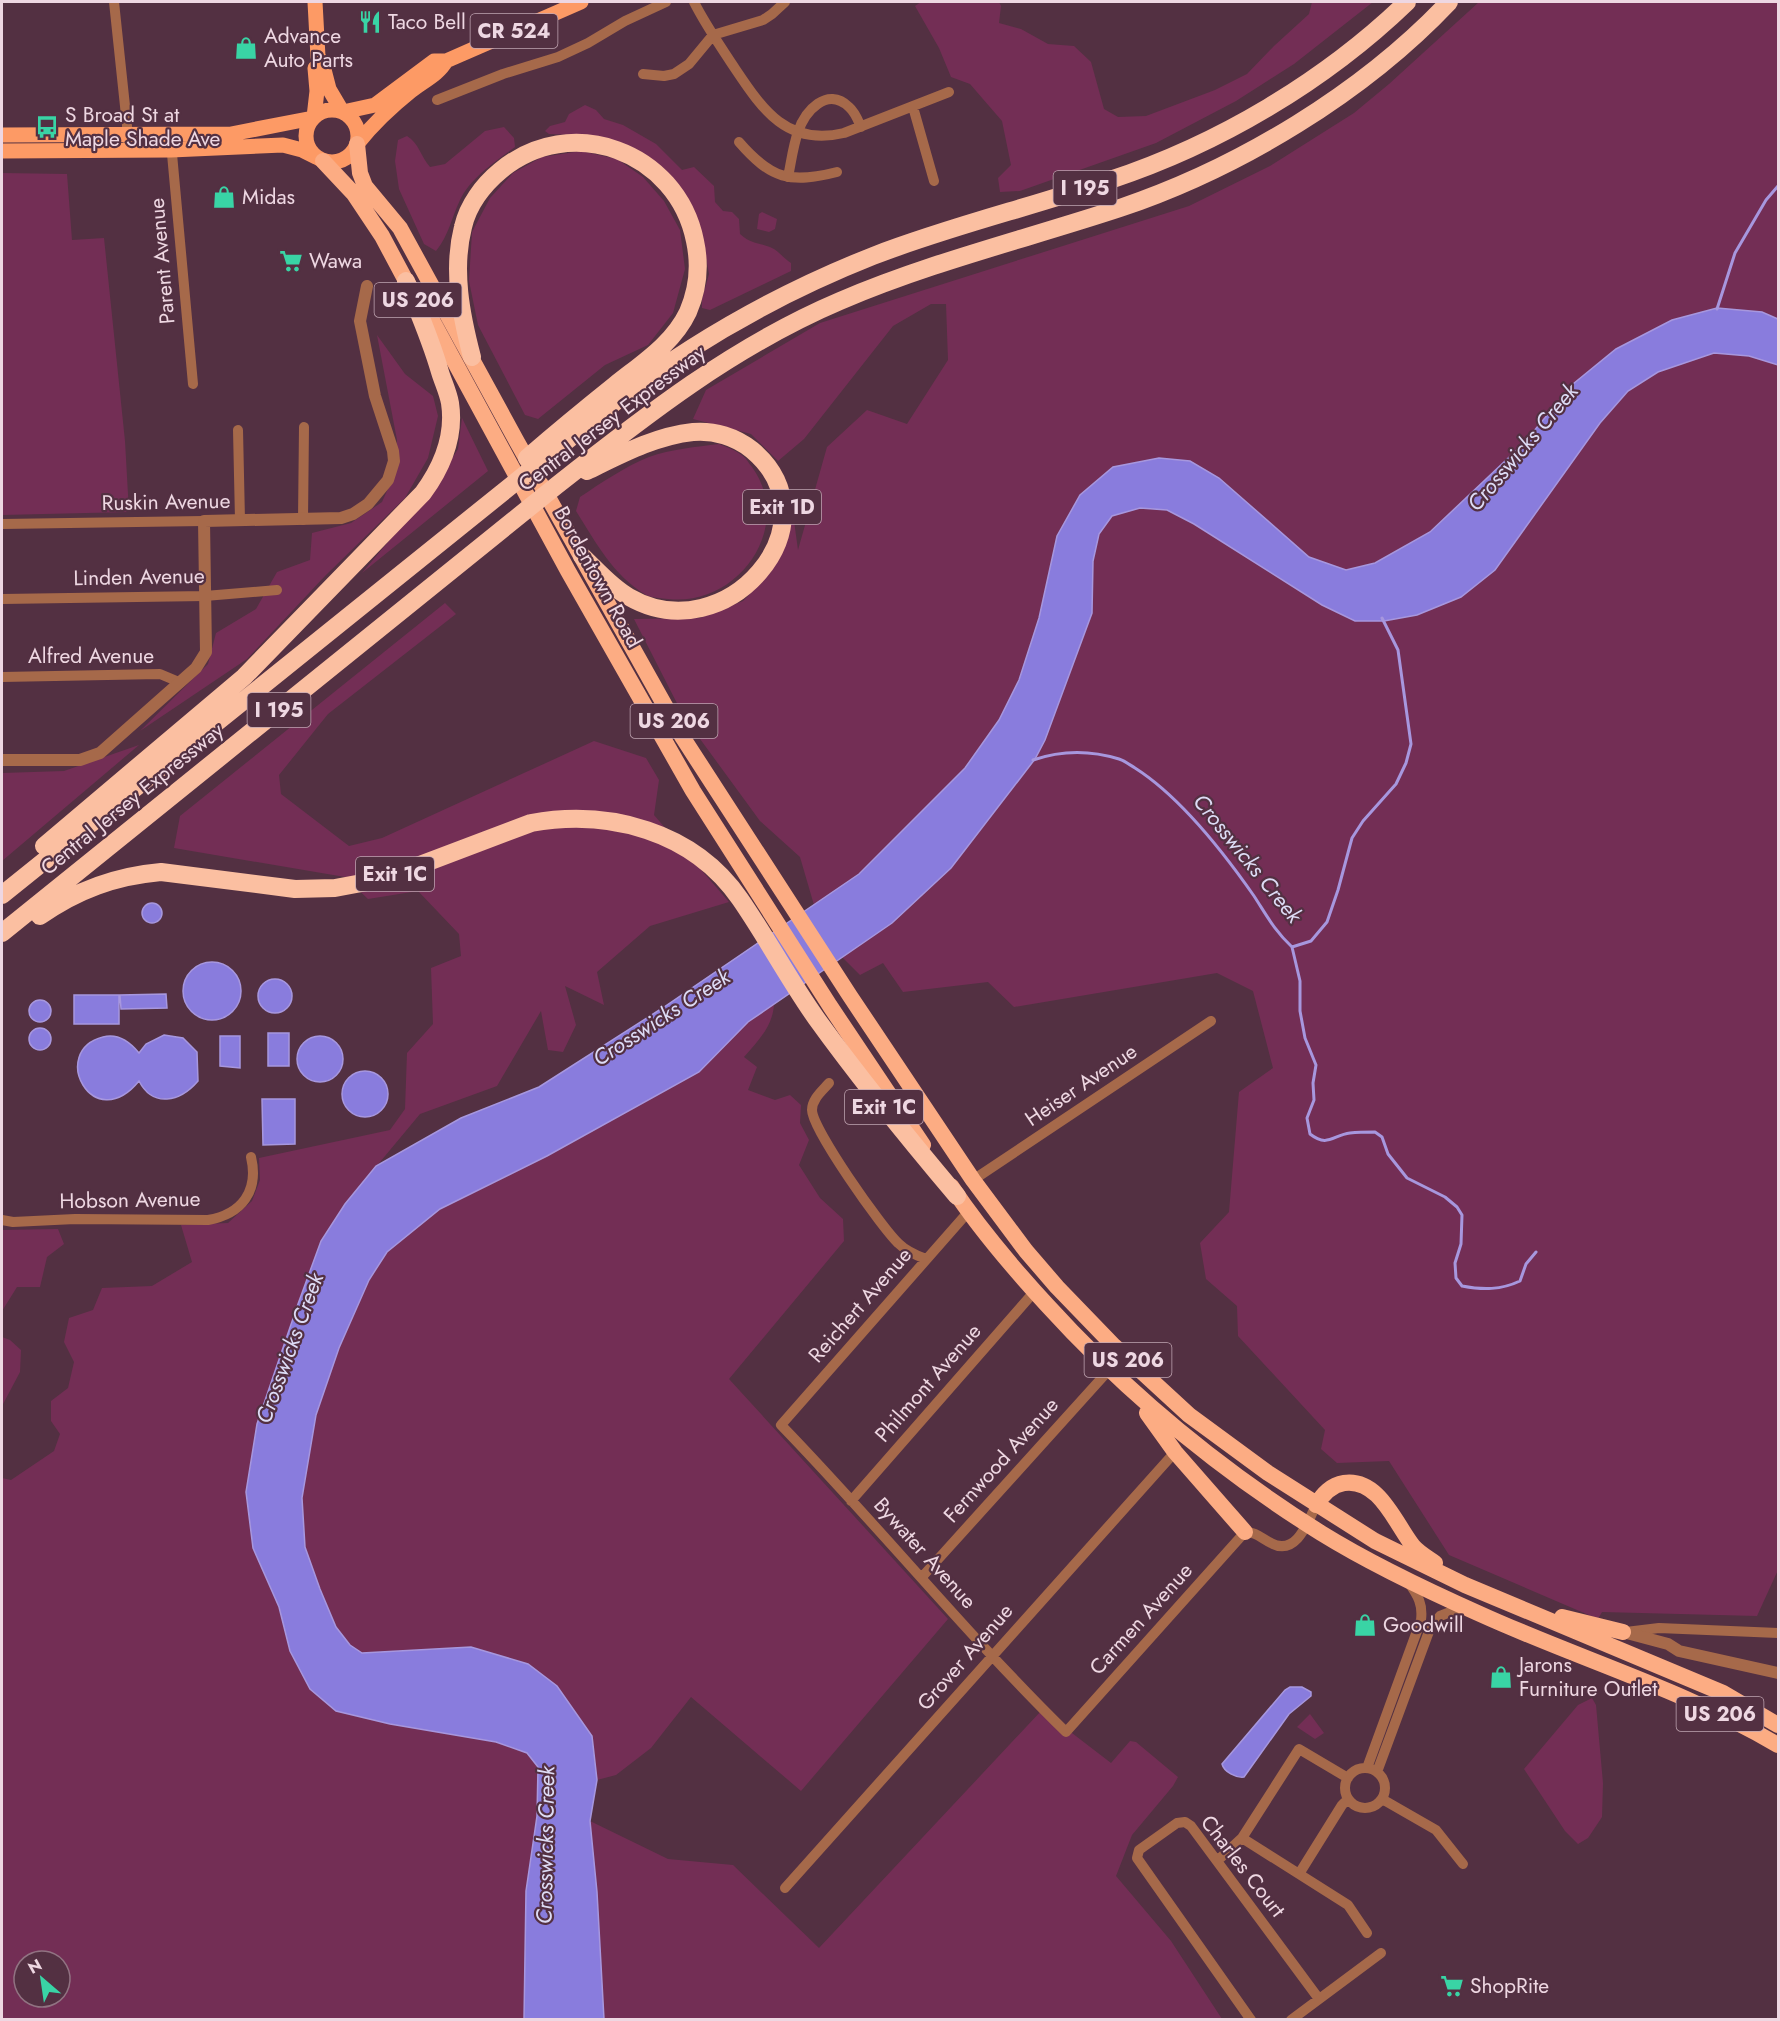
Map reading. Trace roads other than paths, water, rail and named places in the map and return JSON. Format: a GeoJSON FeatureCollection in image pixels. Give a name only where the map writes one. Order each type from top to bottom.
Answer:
{"type":"FeatureCollection","features":[{"type":"Feature","properties":{"kind":"highway","name":"Central Jersey Expressway"},"geometry":{"type":"LineString","coordinates":[[2,896],[620,398],[676,358],[735,321],[789,292],[874,255],[1111,180],[1192,147],[1260,111],[1306,82],[1350,50],[1406,3]]}},
{"type":"Feature","properties":{"kind":"highway","name":"Central Jersey Expressway"},"geometry":{"type":"LineString","coordinates":[[2,933],[556,486],[679,392],[749,347],[802,319],[885,283],[1120,208],[1163,192],[1245,154],[1332,100],[1388,58],[1448,4]]}},
{"type":"Feature","properties":{"kind":"highway"},"geometry":{"type":"LineString","coordinates":[[324,636],[521,463],[670,339],[688,312],[695,289],[698,266],[697,249],[680,201],[660,176],[634,157],[602,145],[585,142],[554,144],[537,149],[508,164],[493,176],[468,212],[459,247],[458,286],[464,326],[472,357]]}},
{"type":"Feature","properties":{"kind":"highway","name":"Bordentown Road"},"geometry":{"type":"LineString","coordinates":[[357,144],[360,173],[365,186],[400,228],[684,738],[850,996],[973,1180]]}},
{"type":"Feature","properties":{"kind":"highway","name":"Bordentown Road"},"geometry":{"type":"LineString","coordinates":[[320,159],[354,194],[433,322],[500,448],[693,791],[778,924],[822,1011]]}},
{"type":"Feature","properties":{"kind":"highway"},"geometry":{"type":"LineString","coordinates":[[2,886],[62,831],[244,677],[423,493],[433,479],[447,448],[450,431],[449,402],[427,334],[406,280]]}},
{"type":"Feature","properties":{"kind":"highway","name":"Exit 1D"},"geometry":{"type":"LineString","coordinates":[[556,486],[657,440],[707,432],[722,435],[748,447],[768,466],[780,489],[782,514],[771,556],[744,589],[716,604],[685,611],[655,608],[641,603],[628,597],[610,583],[582,556]]}},
{"type":"Feature","properties":{"kind":"highway","name":"Exit 1C"},"geometry":{"type":"LineString","coordinates":[[2,943],[58,903],[95,885],[115,879],[161,873],[295,889],[335,888],[382,879],[531,824],[573,818],[614,821],[645,829],[674,842],[709,866],[724,880],[822,1011],[861,1078],[957,1196]]}},
{"type":"Feature","properties":{"kind":"highway","name":"US 206"},"geometry":{"type":"LineString","coordinates":[[973,1180],[1043,1271],[1132,1364],[1189,1415],[1224,1442],[1316,1505],[1375,1541],[1465,1585],[1723,1693],[1779,1725]]}},
{"type":"Feature","properties":{"kind":"highway","name":"US 206"},"geometry":{"type":"LineString","coordinates":[[957,1196],[1034,1292],[1109,1370],[1198,1447],[1249,1485],[1348,1548],[1405,1578],[1465,1607],[1703,1706],[1779,1745]]}},
{"type":"Feature","properties":{"kind":"highway"},"geometry":{"type":"LineString","coordinates":[[1129,1388],[1174,1452],[1245,1532]]}},
{"type":"Feature","properties":{"kind":"highway"},"geometry":{"type":"LineString","coordinates":[[1316,1505],[1322,1495],[1338,1484],[1358,1483],[1367,1486],[1385,1506],[1416,1549],[1465,1585]]}},
{"type":"Feature","properties":{"kind":"highway"},"geometry":{"type":"LineString","coordinates":[[1513,1605],[1623,1632]]}},
{"type":"Feature","properties":{"kind":"main road"},"geometry":{"type":"LineString","coordinates":[[315,2],[318,57],[322,62],[329,89],[343,112],[354,121],[357,128],[357,144],[354,152],[347,158],[331,163],[311,152],[306,138],[308,124],[313,117],[317,91],[314,63],[318,57]]}},
{"type":"Feature","properties":{"kind":"main road","name":"CR 524"},"geometry":{"type":"LineString","coordinates":[[343,112],[375,105],[434,61],[446,61],[581,2]]}},
{"type":"Feature","properties":{"kind":"main road","name":"CR 524"},"geometry":{"type":"LineString","coordinates":[[357,144],[380,118],[412,90],[440,70],[446,61]]}},
{"type":"Feature","properties":{"kind":"main road"},"geometry":{"type":"LineString","coordinates":[[2,135],[231,134],[313,117],[326,110],[343,112]]}},
{"type":"Feature","properties":{"kind":"main road","name":"US 206"},"geometry":{"type":"LineString","coordinates":[[2,151],[171,150],[283,145],[302,150],[320,159]]}},
{"type":"Feature","properties":{"kind":"street"},"geometry":{"type":"LineString","coordinates":[[114,2],[127,149]]}},
{"type":"Feature","properties":{"kind":"street"},"geometry":{"type":"LineString","coordinates":[[437,100],[492,78],[576,50],[625,21],[666,2]]}},
{"type":"Feature","properties":{"kind":"street"},"geometry":{"type":"LineString","coordinates":[[694,2],[759,104],[781,123],[812,136],[827,136],[861,127],[949,92]]}},
{"type":"Feature","properties":{"kind":"street"},"geometry":{"type":"LineString","coordinates":[[642,74],[664,76],[683,69],[713,35],[763,20],[785,2]]}},
{"type":"Feature","properties":{"kind":"street"},"geometry":{"type":"LineString","coordinates":[[788,177],[798,131],[816,104],[829,99],[849,106],[861,127]]}},
{"type":"Feature","properties":{"kind":"street"},"geometry":{"type":"LineString","coordinates":[[912,107],[934,181]]}},
{"type":"Feature","properties":{"kind":"street","name":"Parent Avenue"},"geometry":{"type":"LineString","coordinates":[[171,134],[193,384]]}},
{"type":"Feature","properties":{"kind":"street"},"geometry":{"type":"LineString","coordinates":[[739,142],[766,168],[788,177],[806,178],[837,172]]}},
{"type":"Feature","properties":{"kind":"street","name":"Ruskin Avenue"},"geometry":{"type":"LineString","coordinates":[[2,524],[303,520],[331,519],[353,514],[368,504],[388,480],[394,461],[393,451],[375,396],[360,321],[367,286]]}},
{"type":"Feature","properties":{"kind":"street"},"geometry":{"type":"LineString","coordinates":[[303,520],[304,427]]}},
{"type":"Feature","properties":{"kind":"street"},"geometry":{"type":"LineString","coordinates":[[238,430],[240,520]]}},
{"type":"Feature","properties":{"kind":"street"},"geometry":{"type":"LineString","coordinates":[[2,760],[90,758],[108,748],[196,668],[206,652],[204,521]]}},
{"type":"Feature","properties":{"kind":"street","name":"Linden Avenue"},"geometry":{"type":"LineString","coordinates":[[2,599],[205,596],[277,590]]}},
{"type":"Feature","properties":{"kind":"street","name":"Alfred Avenue"},"geometry":{"type":"LineString","coordinates":[[2,677],[160,674],[179,682]]}},
{"type":"Feature","properties":{"kind":"street","name":"Heiser Avenue"},"geometry":{"type":"LineString","coordinates":[[973,1180],[1211,1021]]}},
{"type":"Feature","properties":{"kind":"street"},"geometry":{"type":"LineString","coordinates":[[829,1083],[817,1096],[812,1107],[813,1118],[859,1192],[889,1234],[909,1252],[926,1259]]}},
{"type":"Feature","properties":{"kind":"street","name":"Hobson Avenue"},"geometry":{"type":"LineString","coordinates":[[2,1220],[208,1220],[218,1218],[237,1208],[250,1190],[254,1180],[251,1157]]}},
{"type":"Feature","properties":{"kind":"street","name":"Reichert Avenue"},"geometry":{"type":"LineString","coordinates":[[781,1425],[969,1211]]}},
{"type":"Feature","properties":{"kind":"street","name":"Philmont Avenue"},"geometry":{"type":"LineString","coordinates":[[851,1501],[1034,1292]]}},
{"type":"Feature","properties":{"kind":"street","name":"Fernwood Avenue"},"geometry":{"type":"LineString","coordinates":[[922,1577],[1109,1370]]}},
{"type":"Feature","properties":{"kind":"street","name":"Bywater Avenue"},"geometry":{"type":"LineString","coordinates":[[781,1425],[922,1577],[1007,1673],[1066,1732]]}},
{"type":"Feature","properties":{"kind":"street","name":"Grover Avenue"},"geometry":{"type":"LineString","coordinates":[[785,1888],[1174,1452]]}},
{"type":"Feature","properties":{"kind":"street"},"geometry":{"type":"LineString","coordinates":[[1245,1532],[1258,1534],[1273,1545],[1292,1544],[1298,1538],[1316,1505]]}},
{"type":"Feature","properties":{"kind":"street","name":"Carmen Avenue"},"geometry":{"type":"LineString","coordinates":[[1066,1732],[1245,1532]]}},
{"type":"Feature","properties":{"kind":"street"},"geometry":{"type":"LineString","coordinates":[[1372,1770],[1421,1620],[1422,1608],[1418,1596],[1405,1578]]}},
{"type":"Feature","properties":{"kind":"street"},"geometry":{"type":"LineString","coordinates":[[1372,1770],[1431,1626],[1440,1616],[1451,1610],[1465,1607]]}},
{"type":"Feature","properties":{"kind":"street"},"geometry":{"type":"LineString","coordinates":[[1623,1632],[1659,1628],[1779,1633]]}},
{"type":"Feature","properties":{"kind":"street"},"geometry":{"type":"LineString","coordinates":[[1679,1652],[1682,1634],[1687,1629]]}},
{"type":"Feature","properties":{"kind":"street"},"geometry":{"type":"LineString","coordinates":[[1623,1632],[1668,1644],[1679,1652],[1779,1673]]}},
{"type":"Feature","properties":{"kind":"street"},"geometry":{"type":"LineString","coordinates":[[1217,1861],[1242,1838],[1299,1749],[1348,1778]]}},
{"type":"Feature","properties":{"kind":"street"},"geometry":{"type":"LineString","coordinates":[[1372,1770],[1383,1779],[1385,1786],[1382,1799],[1372,1807],[1365,1808],[1353,1804],[1348,1799],[1345,1787],[1348,1778],[1354,1771],[1372,1770]]}},
{"type":"Feature","properties":{"kind":"street"},"geometry":{"type":"LineString","coordinates":[[1299,1874],[1348,1799]]}},
{"type":"Feature","properties":{"kind":"street"},"geometry":{"type":"LineString","coordinates":[[1382,1799],[1436,1830],[1463,1864]]}},
{"type":"Feature","properties":{"kind":"street","name":"Charles Court"},"geometry":{"type":"LineString","coordinates":[[1251,2019],[1139,1861],[1137,1854],[1163,1832],[1181,1822],[1191,1826],[1319,1999]]}},
{"type":"Feature","properties":{"kind":"street"},"geometry":{"type":"LineString","coordinates":[[1242,1838],[1348,1905],[1367,1933]]}},
{"type":"Feature","properties":{"kind":"street"},"geometry":{"type":"LineString","coordinates":[[1291,2019],[1381,1953]]}},
{"type":"Feature","properties":{"kind":"water"},"geometry":{"type":"Polygon","coordinates":[[[1717,308],[1762,312],[1778,319],[1778,365],[1749,356],[1714,353],[1658,372],[1628,391],[1600,423],[1495,570],[1461,597],[1417,615],[1384,621],[1355,621],[1322,605],[1194,524],[1167,510],[1140,508],[1112,516],[1099,534],[1093,561],[1092,613],[1045,740],[1035,759],[951,868],[892,923],[748,1022],[699,1072],[547,1156],[440,1209],[387,1252],[369,1280],[339,1348],[316,1415],[302,1498],[305,1547],[336,1627],[350,1645],[362,1653],[471,1647],[528,1664],[557,1686],[592,1736],[597,1780],[590,1821],[597,1892],[604,2019],[524,2019],[526,1891],[537,1816],[538,1767],[527,1753],[496,1742],[390,1724],[336,1711],[310,1689],[290,1651],[279,1607],[253,1548],[246,1492],[257,1424],[321,1241],[345,1204],[376,1166],[461,1118],[539,1087],[664,1007],[859,874],[965,768],[999,720],[1019,680],[1039,618],[1057,536],[1080,495],[1113,467],[1159,458],[1190,461],[1219,478],[1309,557],[1346,570],[1375,563],[1430,532],[1523,444],[1573,384],[1616,349],[1672,320],[1717,308]]]}},
{"type":"Feature","properties":{"kind":"water"},"geometry":{"type":"Polygon","coordinates":[[[152,903],[159,906],[162,913],[159,920],[152,923],[145,920],[142,913],[145,906],[152,903]]]}},
{"type":"Feature","properties":{"kind":"water"},"geometry":{"type":"Polygon","coordinates":[[[206,962],[218,962],[233,970],[241,985],[241,997],[233,1012],[218,1020],[206,1020],[191,1012],[183,997],[183,985],[191,970],[206,962]]]}},
{"type":"Feature","properties":{"kind":"water"},"geometry":{"type":"Polygon","coordinates":[[[275,979],[287,984],[292,996],[287,1008],[275,1013],[263,1008],[258,996],[263,984],[275,979]]]}},
{"type":"Feature","properties":{"kind":"water"},"geometry":{"type":"Polygon","coordinates":[[[166,994],[167,1008],[121,1009],[120,995],[166,994]]]}},
{"type":"Feature","properties":{"kind":"water"},"geometry":{"type":"Polygon","coordinates":[[[74,995],[119,995],[119,1024],[74,1024],[74,995]]]}},
{"type":"Feature","properties":{"kind":"water"},"geometry":{"type":"Polygon","coordinates":[[[40,1000],[48,1003],[51,1011],[48,1019],[40,1022],[32,1019],[29,1011],[32,1003],[40,1000]]]}},
{"type":"Feature","properties":{"kind":"water"},"geometry":{"type":"Polygon","coordinates":[[[40,1028],[48,1031],[51,1039],[48,1047],[40,1050],[32,1047],[29,1039],[32,1031],[40,1028]]]}},
{"type":"Feature","properties":{"kind":"water"},"geometry":{"type":"Polygon","coordinates":[[[268,1033],[289,1033],[289,1066],[268,1066],[268,1033]]]}},
{"type":"Feature","properties":{"kind":"water"},"geometry":{"type":"Polygon","coordinates":[[[164,1035],[183,1038],[197,1052],[198,1081],[183,1094],[167,1099],[159,1098],[145,1090],[139,1081],[122,1096],[106,1100],[93,1095],[83,1085],[78,1072],[79,1058],[87,1045],[103,1037],[114,1036],[128,1042],[139,1053],[146,1044],[164,1035]]]}},
{"type":"Feature","properties":{"kind":"water"},"geometry":{"type":"Polygon","coordinates":[[[220,1036],[240,1036],[240,1068],[220,1066],[220,1036]]]}},
{"type":"Feature","properties":{"kind":"water"},"geometry":{"type":"Polygon","coordinates":[[[320,1036],[336,1043],[343,1059],[336,1075],[320,1082],[304,1075],[297,1059],[304,1043],[320,1036]]]}},
{"type":"Feature","properties":{"kind":"water"},"geometry":{"type":"Polygon","coordinates":[[[365,1071],[381,1078],[388,1094],[381,1110],[365,1117],[349,1110],[342,1094],[349,1078],[365,1071]]]}},
{"type":"Feature","properties":{"kind":"water"},"geometry":{"type":"Polygon","coordinates":[[[262,1099],[295,1099],[295,1144],[263,1145],[262,1099]]]}},
{"type":"Feature","properties":{"kind":"water"},"geometry":{"type":"Polygon","coordinates":[[[1290,1687],[1302,1687],[1311,1692],[1311,1696],[1289,1714],[1244,1777],[1237,1777],[1228,1772],[1222,1764],[1290,1687]]]}},
{"type":"Feature","properties":{"kind":"waterway"},"geometry":{"type":"LineString","coordinates":[[1717,309],[1735,253],[1766,200],[1778,186]]}},
{"type":"Feature","properties":{"kind":"waterway","name":"Crosswicks Creek"},"geometry":{"type":"LineString","coordinates":[[1292,947],[1311,941],[1327,922],[1352,838],[1363,821],[1396,784],[1406,763],[1411,744],[1398,650],[1382,618]]}},
{"type":"Feature","properties":{"kind":"waterway","name":"Crosswicks Creek"},"geometry":{"type":"LineString","coordinates":[[1033,760],[1065,753],[1097,754],[1123,761],[1152,780],[1200,826],[1242,879],[1275,929],[1292,947]]}},
{"type":"Feature","properties":{"kind":"waterway"},"geometry":{"type":"LineString","coordinates":[[1292,947],[1300,981],[1300,1011],[1305,1038],[1316,1065],[1313,1083],[1314,1100],[1307,1118],[1310,1134],[1321,1140],[1330,1140],[1344,1134],[1375,1132],[1382,1137],[1388,1154],[1407,1178],[1445,1197],[1457,1207],[1462,1215],[1461,1244],[1455,1263],[1456,1278],[1462,1286],[1492,1288],[1520,1281],[1526,1264],[1536,1252]]}},
{"type":"Feature","properties":{"kind":"place","name":"Taco Bell"},"geometry":{"type":"Point","coordinates":[370,22]}},
{"type":"Feature","properties":{"kind":"place","name":"Advance Auto Parts"},"geometry":{"type":"Point","coordinates":[246,48]}},
{"type":"Feature","properties":{"kind":"place","name":"S Broad St at Maple Shade Ave"},"geometry":{"type":"Point","coordinates":[47,127]}},
{"type":"Feature","properties":{"kind":"place","name":"Midas"},"geometry":{"type":"Point","coordinates":[224,197]}},
{"type":"Feature","properties":{"kind":"place","name":"Wawa"},"geometry":{"type":"Point","coordinates":[291,261]}},
{"type":"Feature","properties":{"kind":"place","name":"Goodwill"},"geometry":{"type":"Point","coordinates":[1365,1625]}},
{"type":"Feature","properties":{"kind":"place","name":"Jarons Furniture Outlet"},"geometry":{"type":"Point","coordinates":[1501,1677]}},
{"type":"Feature","properties":{"kind":"place","name":"ShopRite"},"geometry":{"type":"Point","coordinates":[1452,1986]}}]}
